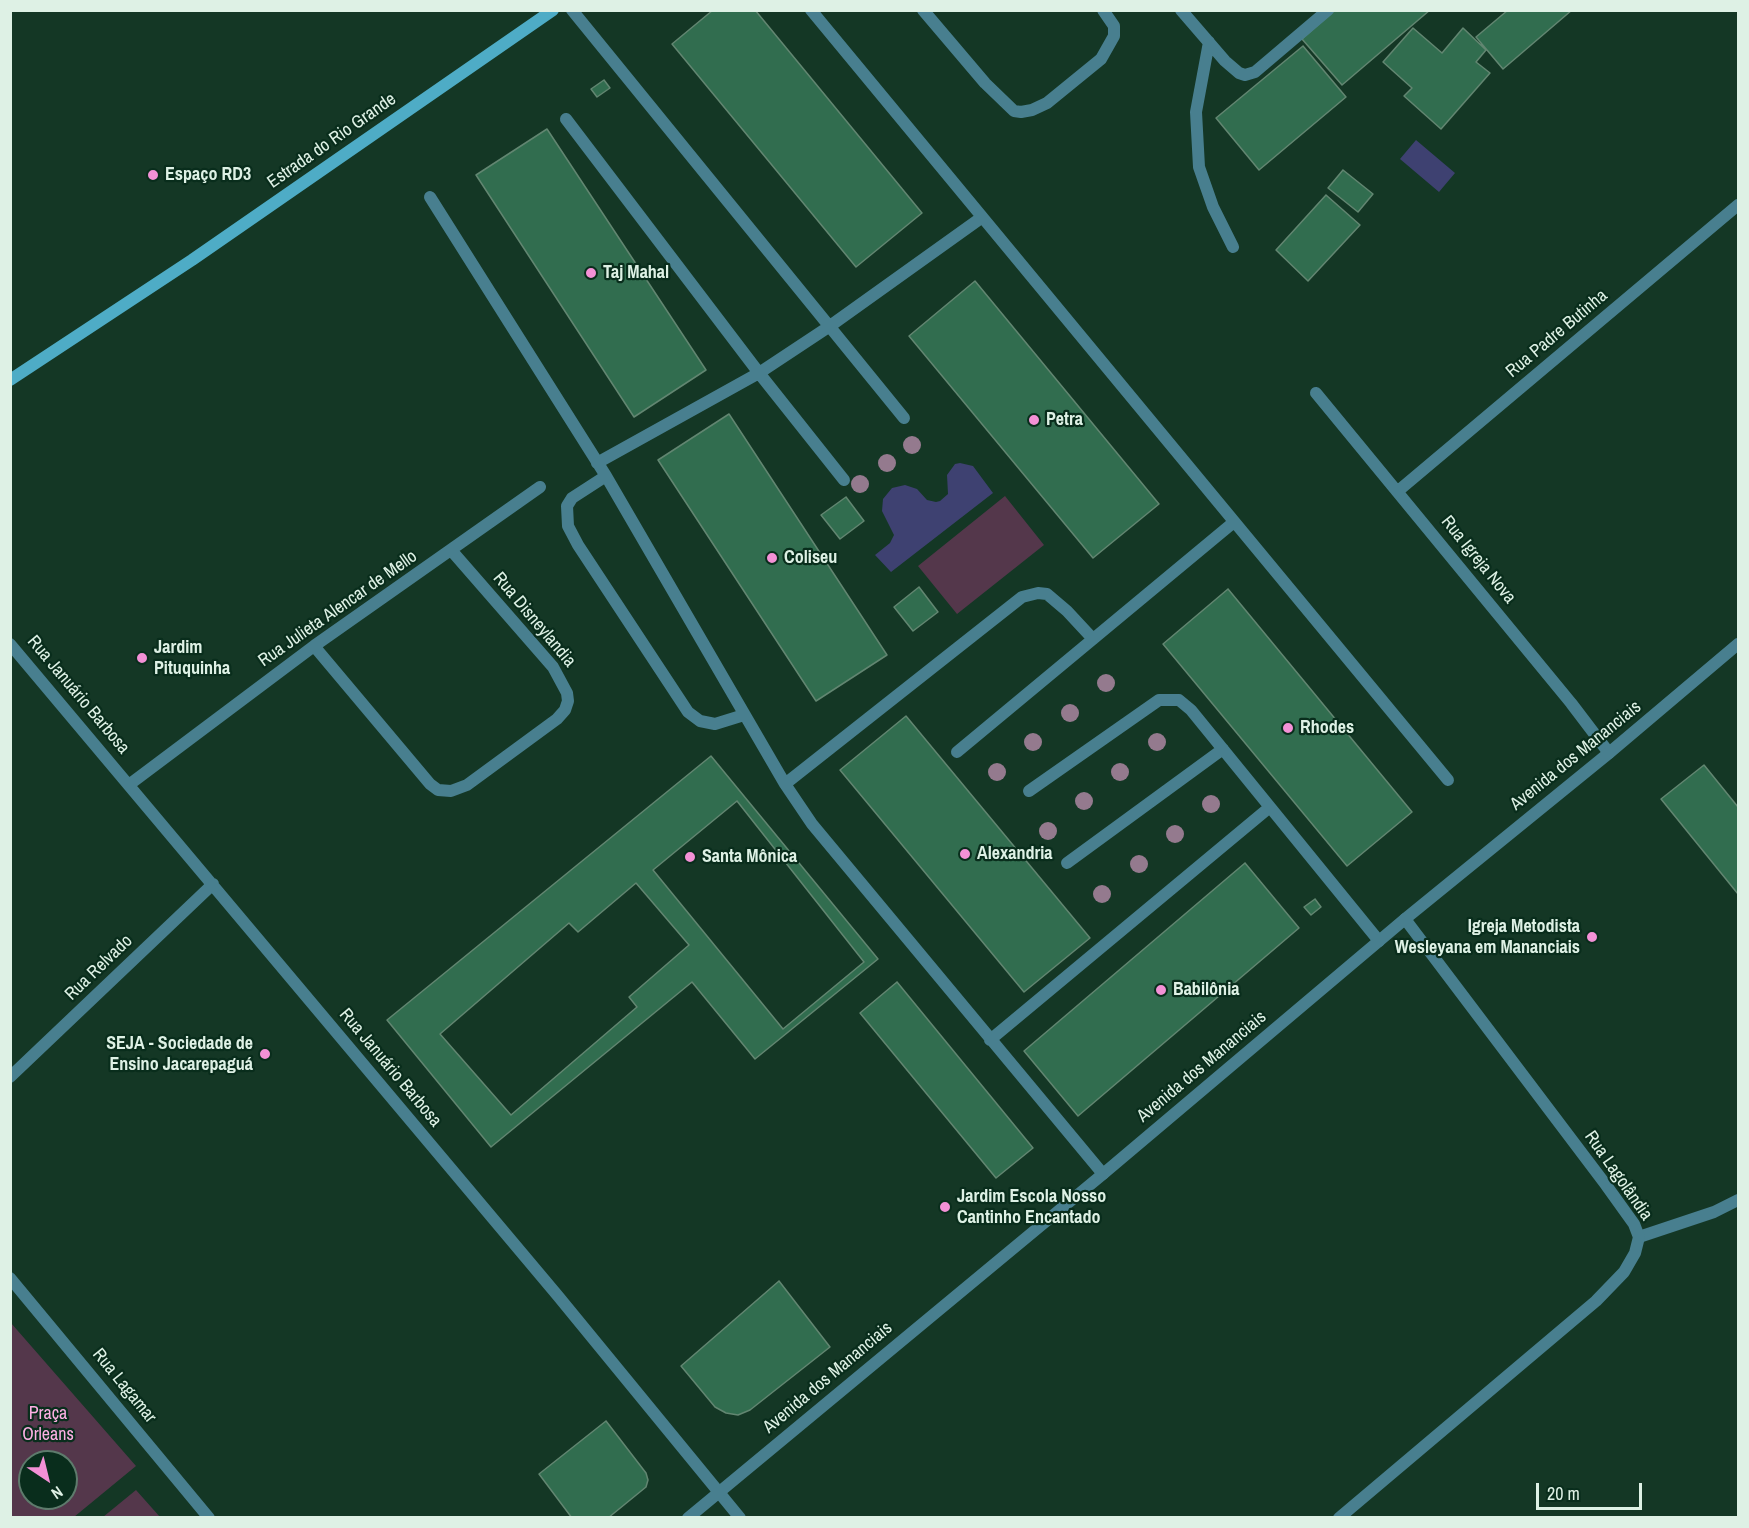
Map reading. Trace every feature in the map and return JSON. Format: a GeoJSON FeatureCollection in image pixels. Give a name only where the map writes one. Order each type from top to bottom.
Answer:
{"type":"FeatureCollection","features":[{"type":"Feature","properties":{"kind":"main road","name":"Estrada do Rio Grande"},"geometry":{"type":"LineString","coordinates":[[10,380],[192,260],[553,10]]}},
{"type":"Feature","properties":{"kind":"street"},"geometry":{"type":"LineString","coordinates":[[572,10],[904,418]]}},
{"type":"Feature","properties":{"kind":"street"},"geometry":{"type":"LineString","coordinates":[[811,10],[1448,780]]}},
{"type":"Feature","properties":{"kind":"street"},"geometry":{"type":"LineString","coordinates":[[923,10],[985,82],[1014,111],[1021,112],[1047,103],[1101,58],[1114,36],[1114,26],[1103,10]]}},
{"type":"Feature","properties":{"kind":"street"},"geometry":{"type":"LineString","coordinates":[[1181,10],[1225,61],[1239,73],[1251,74],[1328,10]]}},
{"type":"Feature","properties":{"kind":"street"},"geometry":{"type":"LineString","coordinates":[[1209,42],[1196,112],[1199,167],[1213,207],[1233,247]]}},
{"type":"Feature","properties":{"kind":"street"},"geometry":{"type":"LineString","coordinates":[[566,119],[843,480]]}},
{"type":"Feature","properties":{"kind":"street"},"geometry":{"type":"LineString","coordinates":[[430,196],[606,477],[744,715],[812,824],[1103,1174]]}},
{"type":"Feature","properties":{"kind":"street","name":"Rua Padre Butinha"},"geometry":{"type":"LineString","coordinates":[[1398,491],[1738,205]]}},
{"type":"Feature","properties":{"kind":"street"},"geometry":{"type":"LineString","coordinates":[[597,463],[759,373],[830,326],[981,218]]}},
{"type":"Feature","properties":{"kind":"street","name":"Rua Igreja Nova"},"geometry":{"type":"LineString","coordinates":[[1316,393],[1610,753]]}},
{"type":"Feature","properties":{"kind":"street"},"geometry":{"type":"LineString","coordinates":[[606,477],[572,498],[567,506],[568,525],[578,545],[688,712],[700,721],[715,724],[744,715]]}},
{"type":"Feature","properties":{"kind":"street","name":"Rua Julieta Alencar de Mello"},"geometry":{"type":"LineString","coordinates":[[130,784],[314,646],[540,487]]}},
{"type":"Feature","properties":{"kind":"street"},"geometry":{"type":"LineString","coordinates":[[957,752],[1234,522]]}},
{"type":"Feature","properties":{"kind":"street","name":"Rua Disneylandia"},"geometry":{"type":"LineString","coordinates":[[314,646],[430,784],[438,790],[451,791],[467,785],[557,719],[565,710],[568,701],[567,693],[553,667],[452,550]]}},
{"type":"Feature","properties":{"kind":"street"},"geometry":{"type":"LineString","coordinates":[[785,784],[1022,597],[1038,593],[1047,594],[1093,639]]}},
{"type":"Feature","properties":{"kind":"street","name":"Rua Januário Barbosa"},"geometry":{"type":"LineString","coordinates":[[10,644],[558,1296],[740,1518]]}},
{"type":"Feature","properties":{"kind":"street","name":"Avenida dos Mananciais"},"geometry":{"type":"LineString","coordinates":[[688,1518],[1103,1174],[1405,919],[1610,753],[1738,644]]}},
{"type":"Feature","properties":{"kind":"street"},"geometry":{"type":"LineString","coordinates":[[1029,792],[1159,700],[1179,700],[1191,710],[1379,941]]}},
{"type":"Feature","properties":{"kind":"street"},"geometry":{"type":"LineString","coordinates":[[1067,864],[1223,749]]}},
{"type":"Feature","properties":{"kind":"street"},"geometry":{"type":"LineString","coordinates":[[990,1040],[1270,807]]}},
{"type":"Feature","properties":{"kind":"street","name":"Rua Relvado"},"geometry":{"type":"LineString","coordinates":[[10,1077],[213,884]]}},
{"type":"Feature","properties":{"kind":"street","name":"Rua Lagolândia"},"geometry":{"type":"LineString","coordinates":[[1339,1518],[1596,1301],[1624,1272],[1635,1253],[1639,1237],[1634,1224],[1606,1185],[1405,919]]}},
{"type":"Feature","properties":{"kind":"street"},"geometry":{"type":"LineString","coordinates":[[1639,1237],[1714,1212],[1738,1200]]}},
{"type":"Feature","properties":{"kind":"street","name":"Rua Lagamar"},"geometry":{"type":"LineString","coordinates":[[10,1278],[209,1518]]}},
{"type":"Feature","properties":{"kind":"green space"},"geometry":{"type":"Polygon","coordinates":[[[1005,496],[1044,545],[957,614],[918,566],[1005,496]]]}},
{"type":"Feature","properties":{"kind":"green space","name":"Praça Orleans"},"geometry":{"type":"Polygon","coordinates":[[[11,1323],[136,1466],[74,1517],[11,1517],[11,1323]]]}},
{"type":"Feature","properties":{"kind":"green space"},"geometry":{"type":"Polygon","coordinates":[[[136,1490],[160,1517],[103,1517],[136,1490]]]}},
{"type":"Feature","properties":{"kind":"water"},"geometry":{"type":"Polygon","coordinates":[[[1416,140],[1455,173],[1439,192],[1400,159],[1416,140]]]}},
{"type":"Feature","properties":{"kind":"water"},"geometry":{"type":"Polygon","coordinates":[[[955,464],[973,466],[993,493],[891,572],[875,555],[890,543],[894,535],[882,511],[883,499],[892,488],[905,485],[917,489],[927,500],[940,501],[948,494],[947,475],[955,464]]]}},
{"type":"Feature","properties":{"kind":"building"},"geometry":{"type":"Polygon","coordinates":[[[713,10],[755,10],[922,213],[856,267],[672,44],[713,10]]]}},
{"type":"Feature","properties":{"kind":"building"},"geometry":{"type":"Polygon","coordinates":[[[1335,10],[1430,10],[1342,85],[1302,39],[1335,10]]]}},
{"type":"Feature","properties":{"kind":"building"},"geometry":{"type":"Polygon","coordinates":[[[1508,10],[1572,10],[1503,69],[1476,37],[1508,10]]]}},
{"type":"Feature","properties":{"kind":"building"},"geometry":{"type":"Polygon","coordinates":[[[1413,28],[1442,53],[1463,28],[1486,50],[1476,62],[1490,73],[1441,129],[1404,96],[1412,88],[1383,62],[1413,28]]]}},
{"type":"Feature","properties":{"kind":"building"},"geometry":{"type":"Polygon","coordinates":[[[1303,46],[1346,97],[1259,170],[1216,118],[1303,46]]]}},
{"type":"Feature","properties":{"kind":"building"},"geometry":{"type":"Polygon","coordinates":[[[604,80],[610,88],[597,97],[591,89],[604,80]]]}},
{"type":"Feature","properties":{"kind":"building","name":"Taj Mahal"},"geometry":{"type":"Polygon","coordinates":[[[547,129],[706,370],[634,417],[476,175],[547,129]]]}},
{"type":"Feature","properties":{"kind":"building"},"geometry":{"type":"Polygon","coordinates":[[[1343,170],[1373,194],[1358,212],[1328,188],[1343,170]]]}},
{"type":"Feature","properties":{"kind":"building"},"geometry":{"type":"Polygon","coordinates":[[[1326,195],[1360,225],[1308,281],[1276,250],[1326,195]]]}},
{"type":"Feature","properties":{"kind":"building","name":"Petra"},"geometry":{"type":"Polygon","coordinates":[[[975,281],[1159,504],[1093,558],[909,336],[975,281]]]}},
{"type":"Feature","properties":{"kind":"building","name":"Coliseu"},"geometry":{"type":"Polygon","coordinates":[[[729,414],[887,655],[816,701],[658,460],[729,414]]]}},
{"type":"Feature","properties":{"kind":"building"},"geometry":{"type":"Polygon","coordinates":[[[846,497],[864,521],[840,539],[821,515],[846,497]]]}},
{"type":"Feature","properties":{"kind":"building"},"geometry":{"type":"Polygon","coordinates":[[[919,587],[938,612],[913,631],[894,607],[919,587]]]}},
{"type":"Feature","properties":{"kind":"building","name":"Rhodes"},"geometry":{"type":"Polygon","coordinates":[[[1228,589],[1412,812],[1347,866],[1163,644],[1228,589]]]}},
{"type":"Feature","properties":{"kind":"building","name":"Alexandria"},"geometry":{"type":"Polygon","coordinates":[[[906,716],[1090,938],[1024,992],[840,770],[906,716]]]}},
{"type":"Feature","properties":{"kind":"building","name":"Santa Mônica"},"geometry":{"type":"Polygon","coordinates":[[[711,756],[878,959],[755,1059],[692,982],[491,1147],[387,1020],[711,756]]]}},
{"type":"Feature","properties":{"kind":"building"},"geometry":{"type":"Polygon","coordinates":[[[1704,765],[1738,807],[1738,894],[1661,799],[1704,765]]]}},
{"type":"Feature","properties":{"kind":"building"},"geometry":{"type":"Polygon","coordinates":[[[737,801],[864,962],[783,1029],[653,870],[737,801]]]}},
{"type":"Feature","properties":{"kind":"building","name":"Babilônia"},"geometry":{"type":"Polygon","coordinates":[[[1245,863],[1299,928],[1078,1116],[1024,1051],[1245,863]]]}},
{"type":"Feature","properties":{"kind":"building"},"geometry":{"type":"Polygon","coordinates":[[[636,883],[689,945],[629,997],[637,1007],[511,1115],[440,1034],[569,923],[578,932],[636,883]]]}},
{"type":"Feature","properties":{"kind":"building"},"geometry":{"type":"Polygon","coordinates":[[[1315,899],[1321,907],[1311,915],[1304,907],[1315,899]]]}},
{"type":"Feature","properties":{"kind":"building"},"geometry":{"type":"Polygon","coordinates":[[[897,982],[1033,1148],[996,1178],[860,1013],[897,982]]]}},
{"type":"Feature","properties":{"kind":"building"},"geometry":{"type":"Polygon","coordinates":[[[779,1281],[830,1347],[750,1410],[738,1415],[726,1413],[715,1407],[681,1366],[779,1281]]]}},
{"type":"Feature","properties":{"kind":"building"},"geometry":{"type":"Polygon","coordinates":[[[606,1421],[646,1473],[648,1480],[646,1487],[608,1518],[572,1518],[539,1474],[606,1421]]]}},
{"type":"Feature","properties":{"kind":"place","name":"Espaço RD3"},"geometry":{"type":"Point","coordinates":[153,175]}},
{"type":"Feature","properties":{"kind":"place","name":"Taj Mahal"},"geometry":{"type":"Point","coordinates":[591,273]}},
{"type":"Feature","properties":{"kind":"place","name":"Petra"},"geometry":{"type":"Point","coordinates":[1034,420]}},
{"type":"Feature","properties":{"kind":"place","name":"Coliseu"},"geometry":{"type":"Point","coordinates":[772,558]}},
{"type":"Feature","properties":{"kind":"place","name":"Jardim Pituquinha"},"geometry":{"type":"Point","coordinates":[142,658]}},
{"type":"Feature","properties":{"kind":"place","name":"Rhodes"},"geometry":{"type":"Point","coordinates":[1288,728]}},
{"type":"Feature","properties":{"kind":"place","name":"Alexandria"},"geometry":{"type":"Point","coordinates":[965,854]}},
{"type":"Feature","properties":{"kind":"place","name":"Santa Mônica"},"geometry":{"type":"Point","coordinates":[690,857]}},
{"type":"Feature","properties":{"kind":"place","name":"Igreja Metodista Wesleyana em Mananciais"},"geometry":{"type":"Point","coordinates":[1592,937]}},
{"type":"Feature","properties":{"kind":"place","name":"Babilônia"},"geometry":{"type":"Point","coordinates":[1161,990]}},
{"type":"Feature","properties":{"kind":"place","name":"SEJA - Sociedade de Ensino Jacarepaguá"},"geometry":{"type":"Point","coordinates":[265,1054]}},
{"type":"Feature","properties":{"kind":"place","name":"Jardim Escola Nosso Cantinho Encantado"},"geometry":{"type":"Point","coordinates":[945,1207]}}]}
